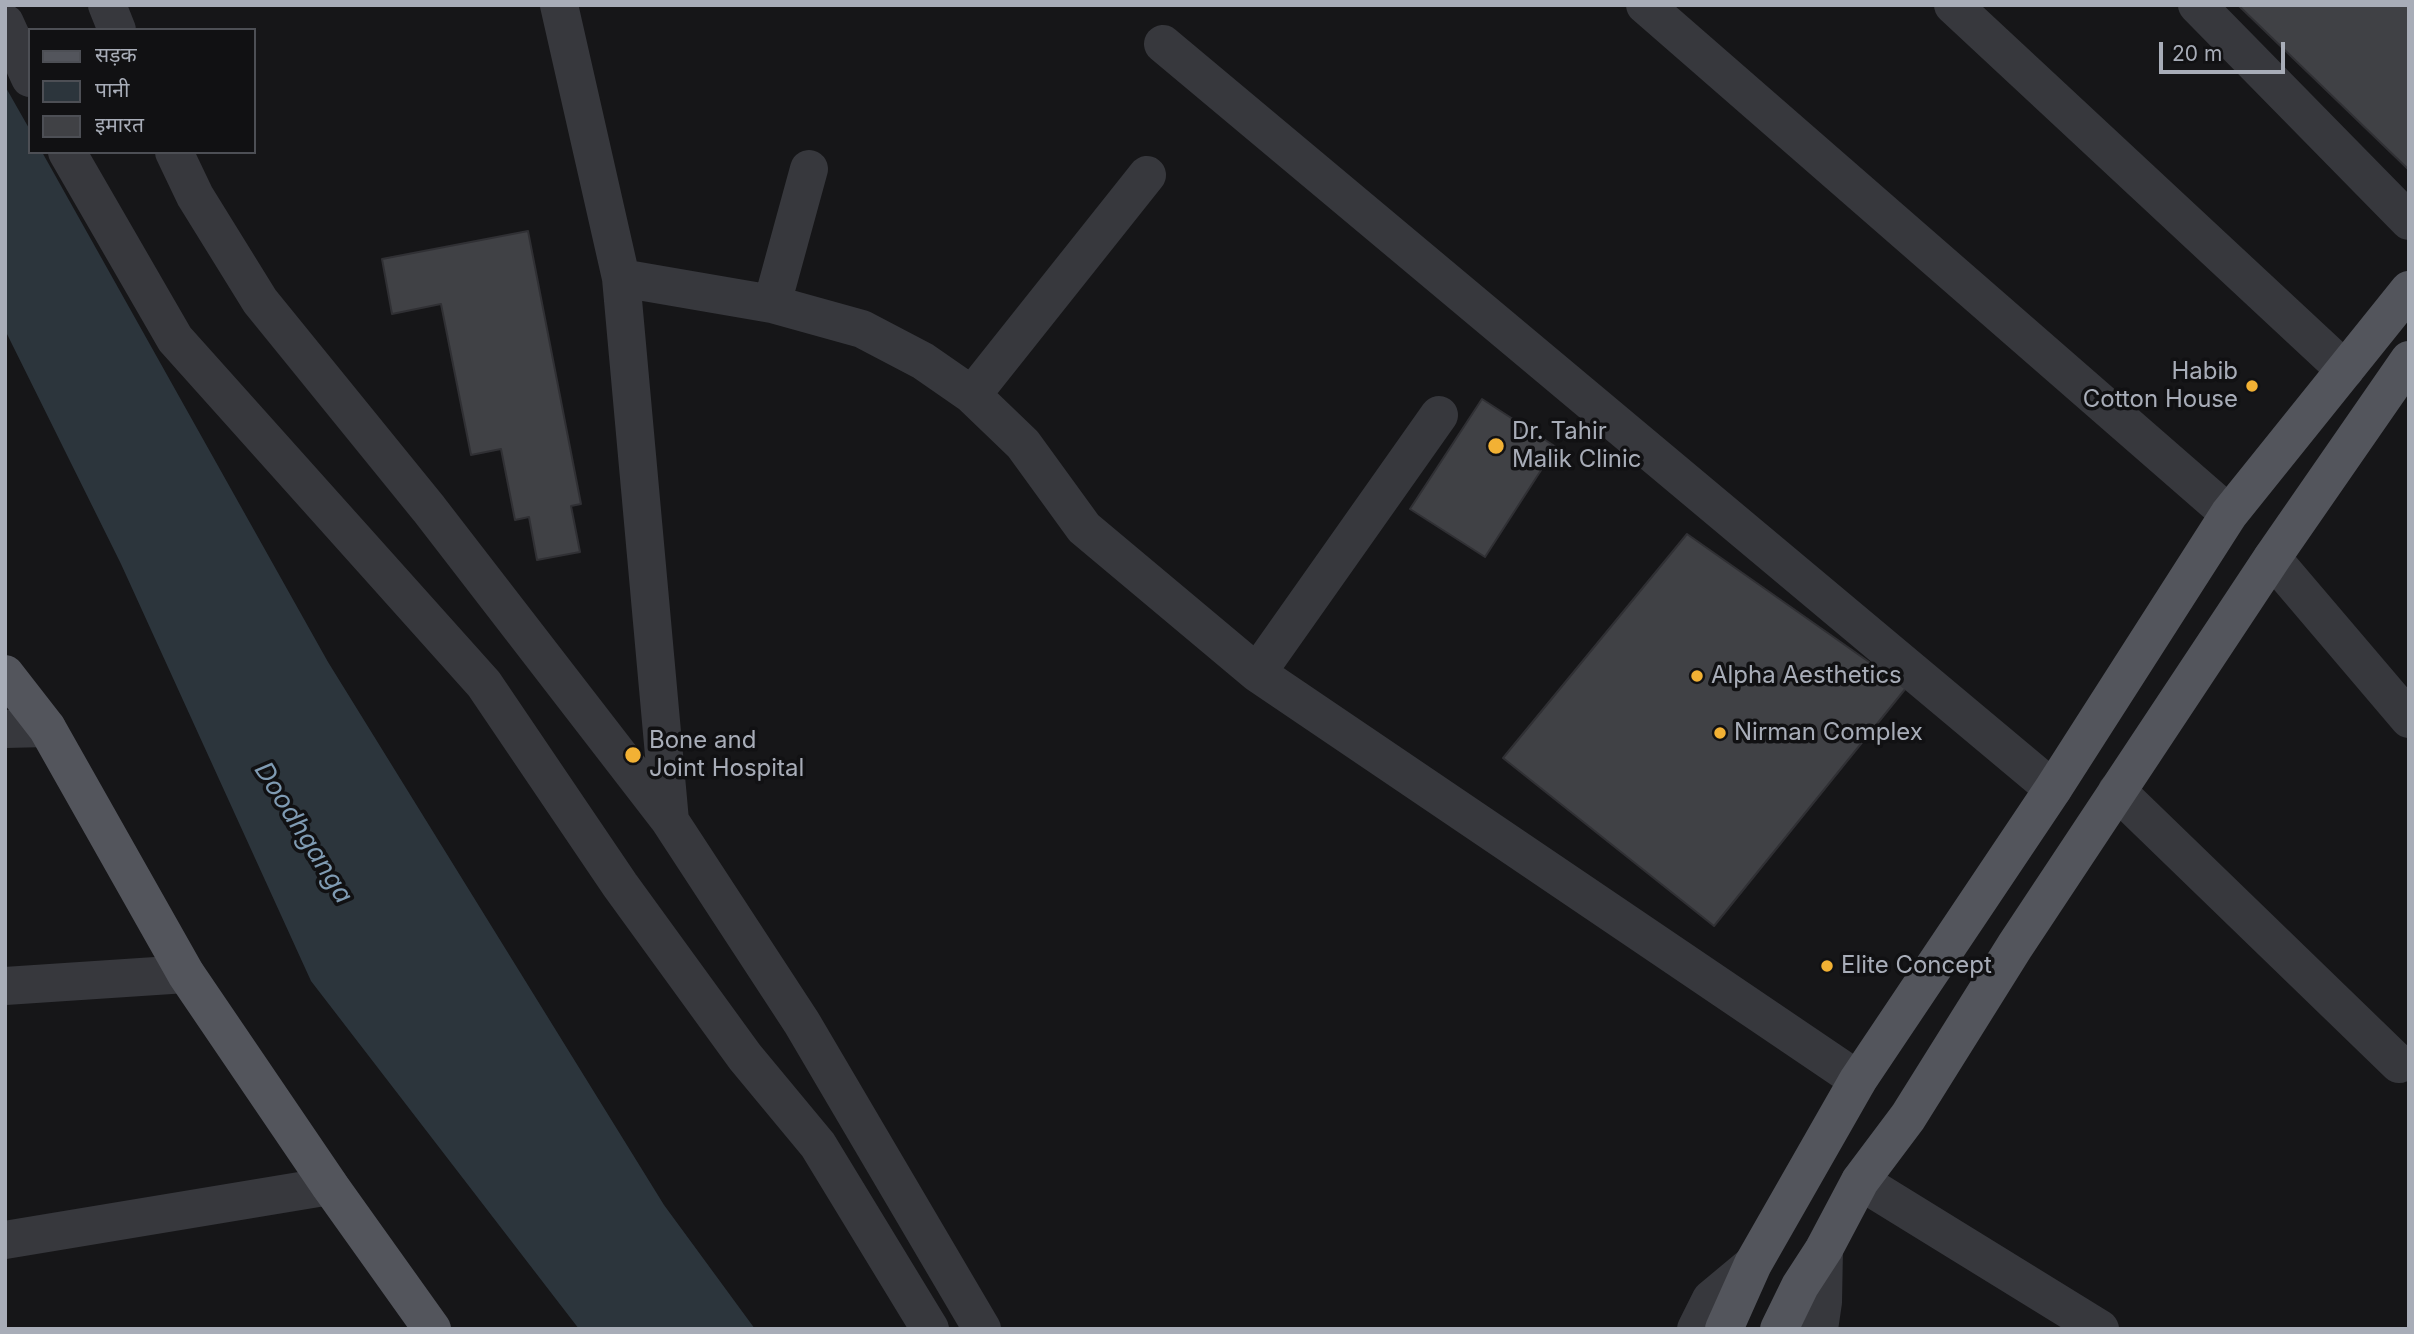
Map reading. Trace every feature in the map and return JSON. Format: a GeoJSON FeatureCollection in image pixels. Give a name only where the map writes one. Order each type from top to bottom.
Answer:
{"type":"FeatureCollection","features":[{"type":"Feature","properties":{"kind":"main road"},"geometry":{"type":"LineString","coordinates":[[1724,1329],[1753,1265],[1858,1080],[2053,789],[2228,514],[2409,290]]}},
{"type":"Feature","properties":{"kind":"main road"},"geometry":{"type":"LineString","coordinates":[[1779,1329],[1800,1286],[1824,1250],[1860,1181],[1908,1117],[2015,946],[2272,558],[2409,360]]}},
{"type":"Feature","properties":{"kind":"main road"},"geometry":{"type":"LineString","coordinates":[[5,674],[47,728],[186,974],[330,1186],[432,1329]]}},
{"type":"Feature","properties":{"kind":"street"},"geometry":{"type":"LineString","coordinates":[[107,5],[116,28]]}},
{"type":"Feature","properties":{"kind":"street"},"geometry":{"type":"LineString","coordinates":[[559,5],[621,278],[670,821]]}},
{"type":"Feature","properties":{"kind":"street"},"geometry":{"type":"LineString","coordinates":[[1645,5],[2228,514]]}},
{"type":"Feature","properties":{"kind":"street"},"geometry":{"type":"LineString","coordinates":[[1952,5],[2345,370]]}},
{"type":"Feature","properties":{"kind":"street"},"geometry":{"type":"LineString","coordinates":[[2197,5],[2409,221]]}},
{"type":"Feature","properties":{"kind":"street"},"geometry":{"type":"LineString","coordinates":[[5,23],[28,74]]}},
{"type":"Feature","properties":{"kind":"street"},"geometry":{"type":"LineString","coordinates":[[1163,44],[2053,789]]}},
{"type":"Feature","properties":{"kind":"street"},"geometry":{"type":"LineString","coordinates":[[68,154],[175,339],[484,684],[667,950],[745,1057],[818,1145],[930,1329]]}},
{"type":"Feature","properties":{"kind":"street"},"geometry":{"type":"LineString","coordinates":[[175,154],[195,196],[260,300],[429,509],[670,821],[802,1023],[982,1329]]}},
{"type":"Feature","properties":{"kind":"street"},"geometry":{"type":"LineString","coordinates":[[772,304],[809,169]]}},
{"type":"Feature","properties":{"kind":"street"},"geometry":{"type":"LineString","coordinates":[[972,395],[1147,175]]}},
{"type":"Feature","properties":{"kind":"street"},"geometry":{"type":"LineString","coordinates":[[621,278],[772,304],[862,330],[923,361],[972,395],[1023,444],[1084,528],[1257,673],[1858,1080]]}},
{"type":"Feature","properties":{"kind":"street"},"geometry":{"type":"LineString","coordinates":[[1257,673],[1439,415]]}},
{"type":"Feature","properties":{"kind":"street"},"geometry":{"type":"LineString","coordinates":[[2272,558],[2409,719]]}},
{"type":"Feature","properties":{"kind":"street"},"geometry":{"type":"LineString","coordinates":[[5,729],[47,728]]}},
{"type":"Feature","properties":{"kind":"street"},"geometry":{"type":"LineString","coordinates":[[2118,791],[2399,1064]]}},
{"type":"Feature","properties":{"kind":"street"},"geometry":{"type":"LineString","coordinates":[[5,986],[186,974]]}},
{"type":"Feature","properties":{"kind":"street"},"geometry":{"type":"LineString","coordinates":[[1860,1181],[2100,1329]]}},
{"type":"Feature","properties":{"kind":"street"},"geometry":{"type":"LineString","coordinates":[[5,1240],[330,1186]]}},
{"type":"Feature","properties":{"kind":"street"},"geometry":{"type":"LineString","coordinates":[[1819,1329],[1823,1301],[1824,1250]]}},
{"type":"Feature","properties":{"kind":"street"},"geometry":{"type":"LineString","coordinates":[[1696,1329],[1711,1298],[1753,1265]]}},
{"type":"Feature","properties":{"kind":"water","name":"Doodhganga"},"geometry":{"type":"Polygon","coordinates":[[[5,86],[28,126],[28,154],[43,154],[328,662],[664,1205],[755,1329],[579,1329],[311,981],[121,564],[5,330],[5,86]]]}},
{"type":"Feature","properties":{"kind":"building"},"geometry":{"type":"Polygon","coordinates":[[[2238,5],[2409,5],[2409,170],[2238,5]]]}},
{"type":"Feature","properties":{"kind":"building"},"geometry":{"type":"Polygon","coordinates":[[[528,231],[581,504],[571,506],[580,552],[537,560],[529,517],[515,520],[501,449],[471,455],[441,304],[392,314],[382,259],[528,231]]]}},
{"type":"Feature","properties":{"kind":"building"},"geometry":{"type":"Polygon","coordinates":[[[1482,399],[1556,447],[1485,557],[1410,509],[1482,399]]]}},
{"type":"Feature","properties":{"kind":"building"},"geometry":{"type":"Polygon","coordinates":[[[1687,534],[1906,688],[1714,926],[1503,758],[1687,534]]]}},
{"type":"Feature","properties":{"kind":"place","name":"Habib Cotton House"},"geometry":{"type":"Point","coordinates":[2252,386]}},
{"type":"Feature","properties":{"kind":"place","name":"Dr. Tahir Malik Clinic"},"geometry":{"type":"Point","coordinates":[1496,446]}},
{"type":"Feature","properties":{"kind":"place","name":"Alpha Aesthetics"},"geometry":{"type":"Point","coordinates":[1697,676]}},
{"type":"Feature","properties":{"kind":"place","name":"Nirman Complex"},"geometry":{"type":"Point","coordinates":[1720,733]}},
{"type":"Feature","properties":{"kind":"place","name":"Bone and Joint Hospital"},"geometry":{"type":"Point","coordinates":[633,755]}},
{"type":"Feature","properties":{"kind":"place","name":"Elite Concept"},"geometry":{"type":"Point","coordinates":[1827,966]}}]}
